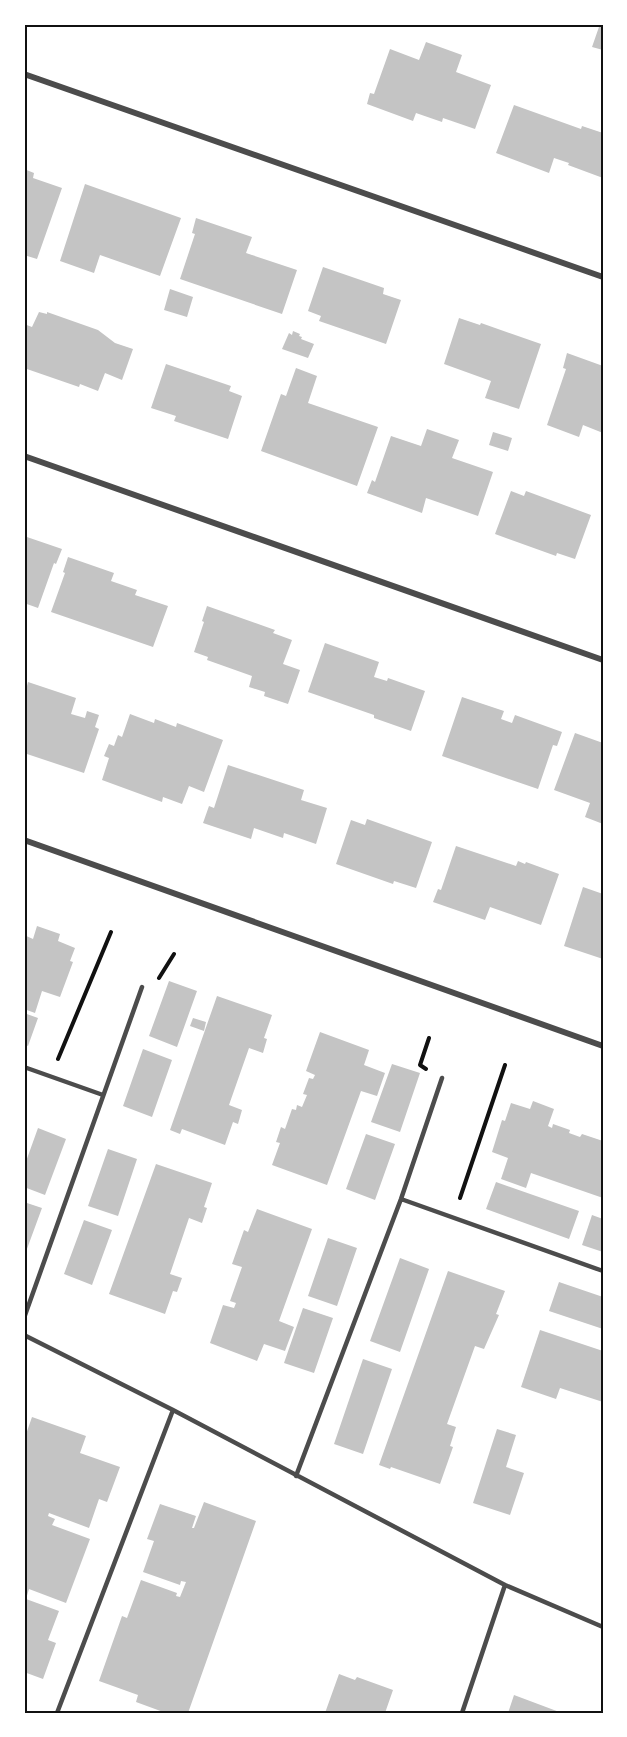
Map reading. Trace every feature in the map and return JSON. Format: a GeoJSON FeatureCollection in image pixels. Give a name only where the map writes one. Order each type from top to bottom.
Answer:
{"type":"FeatureCollection","features":[{"type":"Feature","properties":{"kind":"street"},"geometry":{"type":"LineString","coordinates":[[24,75],[603,277]]}},
{"type":"Feature","properties":{"kind":"street"},"geometry":{"type":"LineString","coordinates":[[24,456],[603,660]]}},
{"type":"Feature","properties":{"kind":"street"},"geometry":{"type":"LineString","coordinates":[[24,840],[603,1046]]}},
{"type":"Feature","properties":{"kind":"lane"},"geometry":{"type":"LineString","coordinates":[[24,1318],[141,987]]}},
{"type":"Feature","properties":{"kind":"lane"},"geometry":{"type":"LineString","coordinates":[[24,1067],[103,1095]]}},
{"type":"Feature","properties":{"kind":"lane"},"geometry":{"type":"LineString","coordinates":[[296,1476],[401,1198],[442,1078]]}},
{"type":"Feature","properties":{"kind":"lane"},"geometry":{"type":"LineString","coordinates":[[401,1198],[603,1271]]}},
{"type":"Feature","properties":{"kind":"lane"},"geometry":{"type":"LineString","coordinates":[[24,1335],[173,1410],[505,1584],[603,1627]]}},
{"type":"Feature","properties":{"kind":"lane"},"geometry":{"type":"LineString","coordinates":[[57,1713],[173,1410]]}},
{"type":"Feature","properties":{"kind":"lane"},"geometry":{"type":"LineString","coordinates":[[462,1713],[505,1584]]}},
{"type":"Feature","properties":{"kind":"path"},"geometry":{"type":"LineString","coordinates":[[51,1076],[111,932]]}},
{"type":"Feature","properties":{"kind":"path"},"geometry":{"type":"LineString","coordinates":[[453,1218],[506,1065]]}},
{"type":"Feature","properties":{"kind":"building"},"geometry":{"type":"Polygon","coordinates":[[[600,24],[603,24],[603,50],[592,47],[600,24]]]}},
{"type":"Feature","properties":{"kind":"building"},"geometry":{"type":"Polygon","coordinates":[[[426,42],[462,55],[456,72],[491,85],[475,129],[443,118],[442,122],[416,113],[413,121],[367,104],[370,93],[374,94],[390,49],[419,60],[426,42]]]}},
{"type":"Feature","properties":{"kind":"building"},"geometry":{"type":"Polygon","coordinates":[[[514,105],[581,129],[582,126],[603,133],[603,178],[554,158],[549,173],[496,153],[514,105]]]}},
{"type":"Feature","properties":{"kind":"building"},"geometry":{"type":"Polygon","coordinates":[[[24,169],[34,173],[33,178],[62,188],[37,259],[24,255],[24,169]]]}},
{"type":"Feature","properties":{"kind":"building"},"geometry":{"type":"Polygon","coordinates":[[[85,184],[181,218],[160,276],[100,255],[94,273],[60,261],[85,184]]]}},
{"type":"Feature","properties":{"kind":"building"},"geometry":{"type":"Polygon","coordinates":[[[196,218],[252,237],[246,253],[297,270],[282,314],[180,279],[195,234],[192,233],[196,218]]]}},
{"type":"Feature","properties":{"kind":"building"},"geometry":{"type":"Polygon","coordinates":[[[323,267],[384,288],[383,294],[401,300],[386,344],[319,321],[321,316],[308,311],[323,267]]]}},
{"type":"Feature","properties":{"kind":"building"},"geometry":{"type":"Polygon","coordinates":[[[170,289],[193,297],[187,317],[164,310],[170,289]]]}},
{"type":"Feature","properties":{"kind":"building"},"geometry":{"type":"Polygon","coordinates":[[[39,312],[47,314],[47,312],[98,330],[115,343],[133,349],[122,380],[105,373],[98,391],[80,384],[79,387],[24,368],[24,324],[32,327],[39,312]]]}},
{"type":"Feature","properties":{"kind":"building"},"geometry":{"type":"Polygon","coordinates":[[[459,318],[480,325],[481,323],[541,344],[519,409],[485,398],[491,381],[444,364],[459,318]]]}},
{"type":"Feature","properties":{"kind":"building"},"geometry":{"type":"Polygon","coordinates":[[[293,331],[300,334],[301,339],[314,344],[308,358],[282,349],[289,333],[292,335],[293,331]]]}},
{"type":"Feature","properties":{"kind":"building"},"geometry":{"type":"Polygon","coordinates":[[[567,353],[603,366],[603,433],[583,425],[579,437],[547,425],[566,369],[563,368],[567,353]]]}},
{"type":"Feature","properties":{"kind":"building"},"geometry":{"type":"Polygon","coordinates":[[[166,364],[231,386],[229,391],[242,396],[228,439],[174,421],[176,416],[151,408],[166,364]]]}},
{"type":"Feature","properties":{"kind":"building"},"geometry":{"type":"Polygon","coordinates":[[[296,368],[317,376],[308,403],[378,427],[357,486],[261,451],[281,394],[286,396],[296,368]]]}},
{"type":"Feature","properties":{"kind":"building"},"geometry":{"type":"Polygon","coordinates":[[[427,429],[459,440],[452,458],[493,472],[478,516],[426,498],[422,513],[367,493],[372,480],[375,482],[391,436],[421,446],[427,429]]]}},
{"type":"Feature","properties":{"kind":"building"},"geometry":{"type":"Polygon","coordinates":[[[493,432],[512,438],[508,451],[489,445],[493,432]]]}},
{"type":"Feature","properties":{"kind":"building"},"geometry":{"type":"Polygon","coordinates":[[[511,491],[524,496],[526,491],[591,515],[575,559],[557,553],[556,556],[495,534],[511,491]]]}},
{"type":"Feature","properties":{"kind":"building"},"geometry":{"type":"Polygon","coordinates":[[[24,536],[62,549],[56,564],[54,563],[38,608],[24,603],[24,536]]]}},
{"type":"Feature","properties":{"kind":"building"},"geometry":{"type":"Polygon","coordinates":[[[68,557],[114,573],[111,581],[137,590],[135,595],[168,606],[153,647],[51,612],[65,573],[63,572],[68,557]]]}},
{"type":"Feature","properties":{"kind":"building"},"geometry":{"type":"Polygon","coordinates":[[[207,606],[275,630],[273,633],[292,640],[283,664],[300,670],[288,704],[264,696],[265,692],[249,687],[252,676],[207,660],[208,657],[194,652],[207,606]]]}},
{"type":"Feature","properties":{"kind":"building"},"geometry":{"type":"Polygon","coordinates":[[[325,643],[379,662],[374,677],[387,681],[388,678],[425,691],[411,731],[374,718],[374,715],[308,692],[325,643]]]}},
{"type":"Feature","properties":{"kind":"building"},"geometry":{"type":"Polygon","coordinates":[[[28,682],[76,698],[71,714],[85,718],[87,711],[99,715],[95,727],[99,729],[84,773],[24,753],[24,685],[27,686],[28,682]]]}},
{"type":"Feature","properties":{"kind":"building"},"geometry":{"type":"Polygon","coordinates":[[[462,697],[504,711],[501,719],[512,723],[515,715],[562,732],[557,746],[553,745],[538,789],[442,756],[462,697]]]}},
{"type":"Feature","properties":{"kind":"building"},"geometry":{"type":"Polygon","coordinates":[[[130,714],[154,723],[155,719],[176,727],[177,723],[223,740],[204,792],[189,786],[182,804],[163,797],[162,802],[102,780],[109,758],[104,756],[109,744],[114,746],[118,735],[122,737],[130,714]]]}},
{"type":"Feature","properties":{"kind":"building"},"geometry":{"type":"Polygon","coordinates":[[[575,733],[603,743],[603,824],[585,817],[590,803],[554,790],[575,733]]]}},
{"type":"Feature","properties":{"kind":"building"},"geometry":{"type":"Polygon","coordinates":[[[228,765],[304,790],[301,800],[327,808],[316,844],[284,833],[283,838],[254,828],[251,839],[203,823],[209,806],[214,808],[228,765]]]}},
{"type":"Feature","properties":{"kind":"building"},"geometry":{"type":"Polygon","coordinates":[[[367,819],[432,842],[416,888],[394,881],[393,884],[336,864],[351,820],[365,825],[367,819]]]}},
{"type":"Feature","properties":{"kind":"building"},"geometry":{"type":"Polygon","coordinates":[[[456,846],[516,866],[518,861],[525,864],[526,862],[559,874],[541,925],[490,907],[485,920],[433,902],[438,889],[441,890],[456,846]]]}},
{"type":"Feature","properties":{"kind":"building"},"geometry":{"type":"Polygon","coordinates":[[[583,887],[603,894],[603,959],[564,946],[583,887]]]}},
{"type":"Feature","properties":{"kind":"building"},"geometry":{"type":"Polygon","coordinates":[[[37,926],[60,934],[58,941],[75,948],[70,961],[73,962],[60,997],[42,991],[35,1013],[24,1009],[24,935],[33,939],[37,926]]]}},
{"type":"Feature","properties":{"kind":"building"},"geometry":{"type":"Polygon","coordinates":[[[169,981],[197,991],[177,1047],[149,1036],[169,981]]]}},
{"type":"Feature","properties":{"kind":"building"},"geometry":{"type":"Polygon","coordinates":[[[217,996],[272,1015],[264,1038],[267,1039],[263,1053],[249,1048],[229,1105],[242,1110],[238,1124],[233,1122],[225,1145],[182,1129],[180,1134],[170,1130],[217,996]]]}},
{"type":"Feature","properties":{"kind":"building"},"geometry":{"type":"Polygon","coordinates":[[[24,1013],[38,1018],[28,1046],[24,1044],[24,1013]]]}},
{"type":"Feature","properties":{"kind":"building"},"geometry":{"type":"Polygon","coordinates":[[[193,1018],[206,1022],[204,1031],[190,1026],[193,1018]]]}},
{"type":"Feature","properties":{"kind":"building"},"geometry":{"type":"Polygon","coordinates":[[[320,1032],[369,1050],[364,1065],[385,1073],[377,1096],[361,1091],[327,1185],[272,1165],[280,1143],[276,1142],[281,1127],[285,1129],[292,1109],[296,1110],[297,1105],[302,1107],[307,1095],[303,1094],[309,1078],[313,1079],[315,1075],[306,1071],[320,1032]]]}},
{"type":"Feature","properties":{"kind":"building"},"geometry":{"type":"Polygon","coordinates":[[[143,1049],[172,1060],[152,1117],[123,1106],[143,1049]]]}},
{"type":"Feature","properties":{"kind":"building"},"geometry":{"type":"Polygon","coordinates":[[[392,1064],[420,1073],[400,1132],[371,1122],[392,1064]]]}},
{"type":"Feature","properties":{"kind":"building"},"geometry":{"type":"Polygon","coordinates":[[[533,1101],[554,1109],[548,1126],[552,1128],[553,1124],[570,1130],[569,1133],[580,1137],[582,1134],[603,1141],[603,1198],[531,1173],[526,1188],[501,1179],[508,1158],[492,1152],[502,1120],[505,1121],[511,1103],[530,1109],[533,1101]]]}},
{"type":"Feature","properties":{"kind":"building"},"geometry":{"type":"Polygon","coordinates":[[[38,1128],[66,1139],[45,1195],[24,1187],[24,1167],[38,1128]]]}},
{"type":"Feature","properties":{"kind":"building"},"geometry":{"type":"Polygon","coordinates":[[[366,1134],[395,1144],[375,1200],[346,1189],[366,1134]]]}},
{"type":"Feature","properties":{"kind":"building"},"geometry":{"type":"Polygon","coordinates":[[[108,1149],[137,1159],[118,1216],[88,1206],[108,1149]]]}},
{"type":"Feature","properties":{"kind":"building"},"geometry":{"type":"Polygon","coordinates":[[[156,1164],[212,1183],[204,1207],[207,1208],[202,1223],[189,1218],[170,1274],[182,1278],[177,1292],[173,1291],[165,1314],[109,1294],[156,1164]]]}},
{"type":"Feature","properties":{"kind":"building"},"geometry":{"type":"Polygon","coordinates":[[[496,1182],[579,1211],[569,1239],[486,1209],[496,1182]]]}},
{"type":"Feature","properties":{"kind":"building"},"geometry":{"type":"Polygon","coordinates":[[[24,1202],[42,1208],[24,1257],[24,1202]]]}},
{"type":"Feature","properties":{"kind":"building"},"geometry":{"type":"Polygon","coordinates":[[[257,1209],[312,1229],[279,1321],[294,1327],[285,1351],[264,1344],[257,1361],[210,1343],[223,1305],[234,1308],[236,1303],[230,1301],[242,1267],[232,1264],[244,1230],[248,1232],[257,1209]]]}},
{"type":"Feature","properties":{"kind":"building"},"geometry":{"type":"Polygon","coordinates":[[[592,1215],[603,1219],[603,1252],[582,1245],[592,1215]]]}},
{"type":"Feature","properties":{"kind":"building"},"geometry":{"type":"Polygon","coordinates":[[[84,1220],[112,1230],[92,1285],[64,1274],[84,1220]]]}},
{"type":"Feature","properties":{"kind":"building"},"geometry":{"type":"Polygon","coordinates":[[[328,1238],[357,1248],[337,1306],[308,1296],[328,1238]]]}},
{"type":"Feature","properties":{"kind":"building"},"geometry":{"type":"Polygon","coordinates":[[[400,1258],[429,1269],[400,1352],[370,1341],[400,1258]]]}},
{"type":"Feature","properties":{"kind":"building"},"geometry":{"type":"Polygon","coordinates":[[[448,1271],[505,1291],[496,1314],[499,1315],[484,1349],[475,1346],[447,1424],[456,1427],[450,1446],[453,1447],[440,1484],[379,1465],[448,1271]]]}},
{"type":"Feature","properties":{"kind":"building"},"geometry":{"type":"Polygon","coordinates":[[[559,1282],[603,1297],[603,1329],[549,1311],[559,1282]]]}},
{"type":"Feature","properties":{"kind":"building"},"geometry":{"type":"Polygon","coordinates":[[[303,1308],[333,1318],[314,1373],[284,1363],[303,1308]]]}},
{"type":"Feature","properties":{"kind":"building"},"geometry":{"type":"Polygon","coordinates":[[[540,1330],[603,1351],[603,1402],[560,1388],[556,1399],[521,1387],[540,1330]]]}},
{"type":"Feature","properties":{"kind":"building"},"geometry":{"type":"Polygon","coordinates":[[[363,1359],[392,1369],[363,1454],[334,1444],[363,1359]]]}},
{"type":"Feature","properties":{"kind":"building"},"geometry":{"type":"Polygon","coordinates":[[[32,1417],[86,1436],[80,1453],[120,1467],[107,1502],[99,1499],[89,1528],[49,1513],[48,1516],[55,1519],[52,1525],[90,1539],[66,1603],[29,1589],[26,1599],[59,1611],[48,1640],[56,1643],[43,1679],[24,1672],[24,1440],[32,1417]]]}},
{"type":"Feature","properties":{"kind":"building"},"geometry":{"type":"Polygon","coordinates":[[[497,1429],[516,1435],[506,1467],[524,1473],[510,1515],[473,1503],[497,1429]]]}},
{"type":"Feature","properties":{"kind":"building"},"geometry":{"type":"Polygon","coordinates":[[[204,1502],[256,1521],[188,1713],[166,1713],[136,1702],[138,1695],[99,1681],[122,1616],[127,1618],[141,1580],[177,1593],[176,1596],[180,1597],[186,1582],[181,1581],[180,1585],[143,1572],[154,1541],[147,1539],[160,1504],[196,1516],[192,1528],[194,1528],[204,1502]]]}},
{"type":"Feature","properties":{"kind":"building"},"geometry":{"type":"Polygon","coordinates":[[[339,1674],[355,1680],[357,1677],[393,1690],[385,1713],[325,1713],[339,1674]]]}},
{"type":"Feature","properties":{"kind":"building"},"geometry":{"type":"Polygon","coordinates":[[[514,1695],[562,1713],[508,1713],[514,1695]]]}}]}
